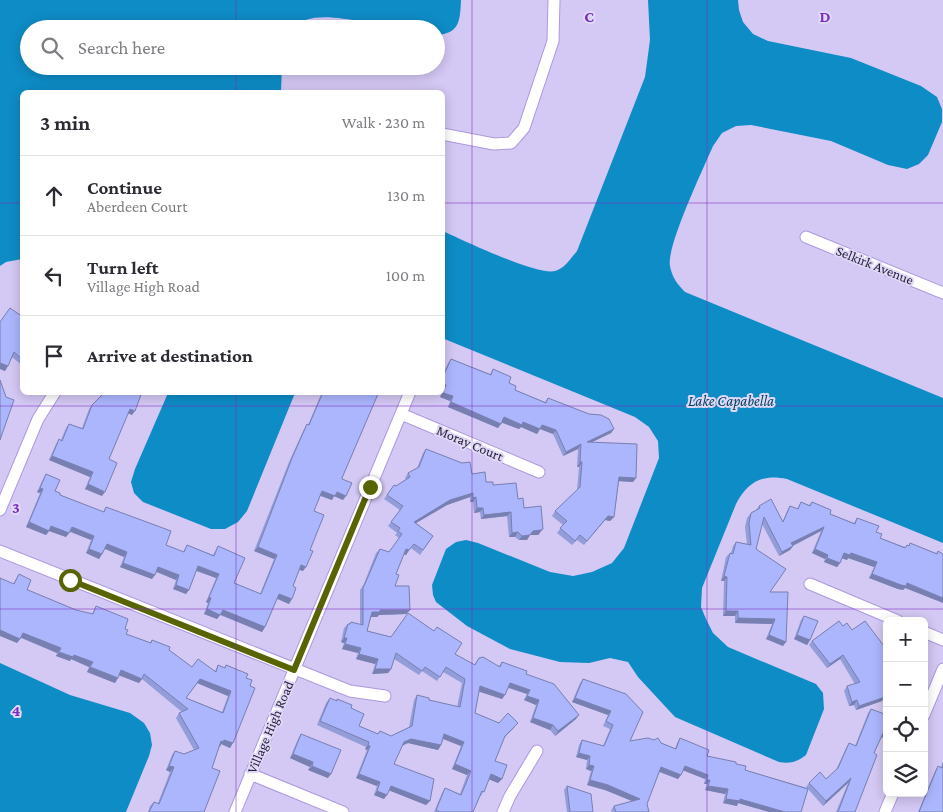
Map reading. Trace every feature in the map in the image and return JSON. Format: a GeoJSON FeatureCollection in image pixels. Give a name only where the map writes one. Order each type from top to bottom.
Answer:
{"type":"FeatureCollection","features":[{"type":"Feature","properties":{"kind":"street"},"geometry":{"type":"LineString","coordinates":[[445,135],[494,144],[511,143],[524,128],[553,41],[554,0]]}},
{"type":"Feature","properties":{"kind":"street","name":"Selkirk Avenue"},"geometry":{"type":"LineString","coordinates":[[806,237],[943,293]]}},
{"type":"Feature","properties":{"kind":"street"},"geometry":{"type":"LineString","coordinates":[[0,510],[38,419],[53,395]]}},
{"type":"Feature","properties":{"kind":"street","name":"Village High Road"},"geometry":{"type":"LineString","coordinates":[[235,812],[409,395]]}},
{"type":"Feature","properties":{"kind":"street","name":"Moray Court"},"geometry":{"type":"LineString","coordinates":[[401,414],[539,472]]}},
{"type":"Feature","properties":{"kind":"street"},"geometry":{"type":"LineString","coordinates":[[0,551],[294,670],[350,691],[385,696]]}},
{"type":"Feature","properties":{"kind":"street"},"geometry":{"type":"LineString","coordinates":[[810,584],[888,617]]}},
{"type":"Feature","properties":{"kind":"street"},"geometry":{"type":"LineString","coordinates":[[928,634],[943,640]]}},
{"type":"Feature","properties":{"kind":"street"},"geometry":{"type":"LineString","coordinates":[[927,707],[943,669]]}},
{"type":"Feature","properties":{"kind":"street"},"geometry":{"type":"LineString","coordinates":[[503,812],[510,796],[538,751]]}},
{"type":"Feature","properties":{"kind":"street"},"geometry":{"type":"LineString","coordinates":[[250,774],[343,812]]}},
{"type":"Feature","properties":{"kind":"street"},"geometry":{"type":"LineString","coordinates":[[885,812],[891,797]]}},
{"type":"Feature","properties":{"kind":"water"},"geometry":{"type":"Polygon","coordinates":[[[0,0],[461,0],[457,25],[450,32],[445,34],[445,20],[350,20],[326,17],[306,20],[20,20],[20,75],[282,75],[281,90],[20,90],[20,259],[6,262],[0,266],[0,0]]]}},
{"type":"Feature","properties":{"kind":"water","name":"Lake Capabella"},"geometry":{"type":"Polygon","coordinates":[[[648,0],[738,0],[743,22],[753,34],[768,41],[851,58],[921,86],[937,97],[942,109],[942,122],[928,155],[919,164],[907,169],[888,165],[831,141],[751,125],[736,126],[722,133],[713,146],[694,188],[679,225],[670,256],[672,274],[685,292],[943,398],[943,543],[787,479],[771,478],[757,481],[746,490],[736,504],[702,588],[701,607],[713,633],[728,647],[816,684],[823,693],[824,709],[806,755],[790,763],[779,762],[675,717],[638,677],[628,662],[610,658],[589,663],[560,662],[510,649],[467,626],[436,602],[433,595],[432,585],[446,549],[456,542],[466,540],[478,543],[550,572],[573,576],[592,572],[612,563],[624,548],[659,458],[658,441],[649,427],[635,417],[445,339],[445,232],[533,268],[555,271],[567,263],[577,251],[645,77],[650,40],[648,0]]]}},
{"type":"Feature","properties":{"kind":"water"},"geometry":{"type":"Polygon","coordinates":[[[167,395],[294,395],[247,511],[238,522],[225,529],[211,529],[143,502],[134,493],[131,482],[167,395]]]}},
{"type":"Feature","properties":{"kind":"water"},"geometry":{"type":"Polygon","coordinates":[[[0,663],[70,695],[130,713],[144,723],[150,733],[152,745],[126,812],[0,812],[0,663]]]}},
{"type":"Feature","properties":{"kind":"building"},"geometry":{"type":"Polygon","coordinates":[[[10,308],[20,315],[20,357],[14,352],[8,366],[0,363],[0,322],[10,308]]]}},
{"type":"Feature","properties":{"kind":"building"},"geometry":{"type":"Polygon","coordinates":[[[451,359],[491,375],[493,369],[511,377],[509,383],[516,386],[515,390],[546,403],[548,398],[589,414],[601,415],[609,419],[614,429],[587,442],[637,444],[636,478],[619,477],[614,517],[608,516],[587,541],[580,535],[575,541],[560,528],[567,521],[555,511],[580,487],[581,444],[566,452],[556,430],[542,425],[540,429],[523,422],[522,425],[504,417],[501,424],[451,402],[453,396],[445,394],[445,372],[451,359]]]}},
{"type":"Feature","properties":{"kind":"building"},"geometry":{"type":"Polygon","coordinates":[[[0,380],[6,397],[14,400],[0,440],[0,380]]]}},
{"type":"Feature","properties":{"kind":"building"},"geometry":{"type":"Polygon","coordinates":[[[102,395],[141,395],[135,411],[130,409],[109,459],[117,463],[105,492],[88,484],[93,472],[52,456],[59,439],[62,441],[69,424],[83,429],[92,405],[102,395]]]}},
{"type":"Feature","properties":{"kind":"building"},"geometry":{"type":"Polygon","coordinates":[[[322,395],[378,395],[342,478],[352,483],[346,496],[337,492],[335,496],[322,491],[314,511],[324,515],[310,550],[313,551],[306,567],[301,565],[293,586],[296,588],[292,599],[279,594],[265,627],[223,610],[220,615],[207,609],[211,598],[209,597],[219,574],[198,566],[189,590],[176,585],[179,575],[158,567],[155,575],[123,563],[127,552],[107,544],[102,554],[89,549],[94,536],[72,527],[69,533],[51,526],[49,531],[29,522],[43,489],[40,488],[46,474],[60,480],[55,491],[60,493],[60,495],[104,512],[106,507],[171,531],[166,545],[184,552],[187,545],[214,556],[218,546],[245,558],[234,583],[261,594],[277,555],[258,547],[292,458],[307,424],[309,425],[322,395]]]}},
{"type":"Feature","properties":{"kind":"building"},"geometry":{"type":"Polygon","coordinates":[[[426,449],[462,463],[470,462],[472,474],[485,472],[486,482],[493,482],[493,485],[516,483],[518,499],[523,498],[524,508],[541,506],[543,529],[533,531],[530,535],[522,536],[518,532],[512,533],[511,512],[484,515],[483,508],[477,508],[476,497],[473,498],[473,493],[450,500],[414,522],[433,536],[423,550],[414,544],[409,550],[406,549],[396,574],[399,575],[395,586],[409,586],[410,610],[380,610],[380,612],[372,612],[367,631],[391,637],[408,613],[434,631],[437,627],[462,643],[455,654],[475,665],[479,658],[483,657],[500,667],[502,662],[527,671],[526,674],[554,684],[579,715],[558,731],[553,725],[533,718],[539,700],[527,696],[530,690],[510,683],[505,695],[480,686],[475,713],[499,723],[508,713],[518,723],[505,736],[495,761],[507,765],[502,779],[491,774],[473,812],[440,812],[436,810],[445,788],[461,795],[471,771],[455,764],[464,742],[444,734],[441,745],[411,739],[404,742],[394,764],[434,779],[430,801],[391,786],[387,795],[377,791],[380,782],[359,774],[370,746],[368,745],[369,742],[320,721],[330,698],[337,701],[337,699],[352,705],[351,708],[364,714],[359,726],[378,734],[380,731],[391,736],[412,726],[417,695],[429,698],[429,700],[460,707],[465,679],[446,667],[440,677],[425,667],[422,671],[396,653],[391,669],[375,669],[378,659],[359,654],[361,648],[345,644],[347,638],[344,638],[348,624],[351,622],[363,625],[363,586],[380,549],[389,552],[402,534],[398,531],[400,528],[391,522],[403,506],[387,495],[394,485],[396,486],[410,477],[408,473],[419,467],[426,449]]]}},
{"type":"Feature","properties":{"kind":"building"},"geometry":{"type":"Polygon","coordinates":[[[771,499],[783,522],[790,506],[798,509],[801,502],[810,506],[812,502],[831,510],[830,514],[855,524],[857,518],[879,526],[876,532],[882,534],[880,538],[905,548],[910,543],[937,554],[938,551],[943,554],[943,598],[907,583],[906,586],[901,585],[872,574],[877,562],[851,553],[850,555],[844,553],[840,563],[827,558],[828,555],[815,549],[824,527],[791,543],[793,546],[782,552],[764,517],[756,549],[786,569],[770,592],[788,592],[786,642],[769,635],[775,619],[738,618],[738,611],[726,611],[727,577],[724,576],[730,553],[733,554],[736,542],[751,545],[749,523],[751,513],[771,499]]]}},
{"type":"Feature","properties":{"kind":"building"},"geometry":{"type":"Polygon","coordinates":[[[19,574],[31,580],[27,590],[76,610],[93,614],[96,606],[128,619],[125,629],[128,630],[126,634],[151,643],[152,640],[170,647],[169,650],[192,667],[198,659],[216,672],[218,665],[225,668],[226,665],[248,674],[246,678],[252,680],[250,686],[255,688],[233,743],[221,741],[212,768],[220,771],[204,812],[149,812],[154,802],[159,804],[174,767],[169,766],[175,751],[184,754],[199,748],[179,713],[188,709],[144,674],[142,679],[121,670],[118,678],[90,667],[93,662],[59,652],[61,648],[23,633],[20,639],[0,630],[0,578],[14,584],[19,574]],[[200,679],[186,698],[223,713],[231,691],[200,679]]]}},
{"type":"Feature","properties":{"kind":"building"},"geometry":{"type":"Polygon","coordinates":[[[804,616],[818,621],[810,640],[797,635],[804,616]]]}},
{"type":"Feature","properties":{"kind":"building"},"geometry":{"type":"Polygon","coordinates":[[[839,621],[843,626],[847,623],[852,630],[865,621],[883,645],[883,698],[859,706],[857,700],[852,702],[847,686],[860,682],[843,655],[830,664],[812,641],[839,621]]]}},
{"type":"Feature","properties":{"kind":"building"},"geometry":{"type":"Polygon","coordinates":[[[583,679],[626,694],[643,712],[630,741],[648,738],[654,740],[658,738],[661,743],[676,749],[680,738],[709,750],[707,756],[736,762],[736,764],[746,766],[745,770],[808,789],[801,812],[785,812],[740,799],[740,801],[726,799],[728,789],[708,786],[710,780],[707,780],[708,775],[685,766],[681,775],[661,767],[647,804],[649,812],[616,812],[614,806],[640,799],[608,785],[590,780],[594,766],[589,765],[590,756],[579,753],[582,740],[604,746],[613,725],[606,721],[611,711],[575,698],[583,679]]]}},
{"type":"Feature","properties":{"kind":"building"},"geometry":{"type":"Polygon","coordinates":[[[871,709],[883,714],[883,733],[874,753],[877,755],[855,812],[838,812],[851,778],[826,801],[809,783],[820,772],[826,779],[838,768],[849,743],[856,746],[871,709]]]}},
{"type":"Feature","properties":{"kind":"building"},"geometry":{"type":"Polygon","coordinates":[[[301,734],[341,750],[331,774],[312,766],[313,762],[293,754],[301,734]]]}},
{"type":"Feature","properties":{"kind":"building"},"geometry":{"type":"Polygon","coordinates":[[[943,765],[943,812],[919,812],[925,797],[928,797],[928,790],[938,766],[942,768],[943,765]]]}},
{"type":"Feature","properties":{"kind":"building"},"geometry":{"type":"Polygon","coordinates":[[[567,786],[591,794],[593,812],[570,812],[567,786]]]}},
{"type":"Feature","properties":{"kind":"route"},"geometry":{"type":"LineString","coordinates":[[70,580],[294,670],[370,487]]}}]}
